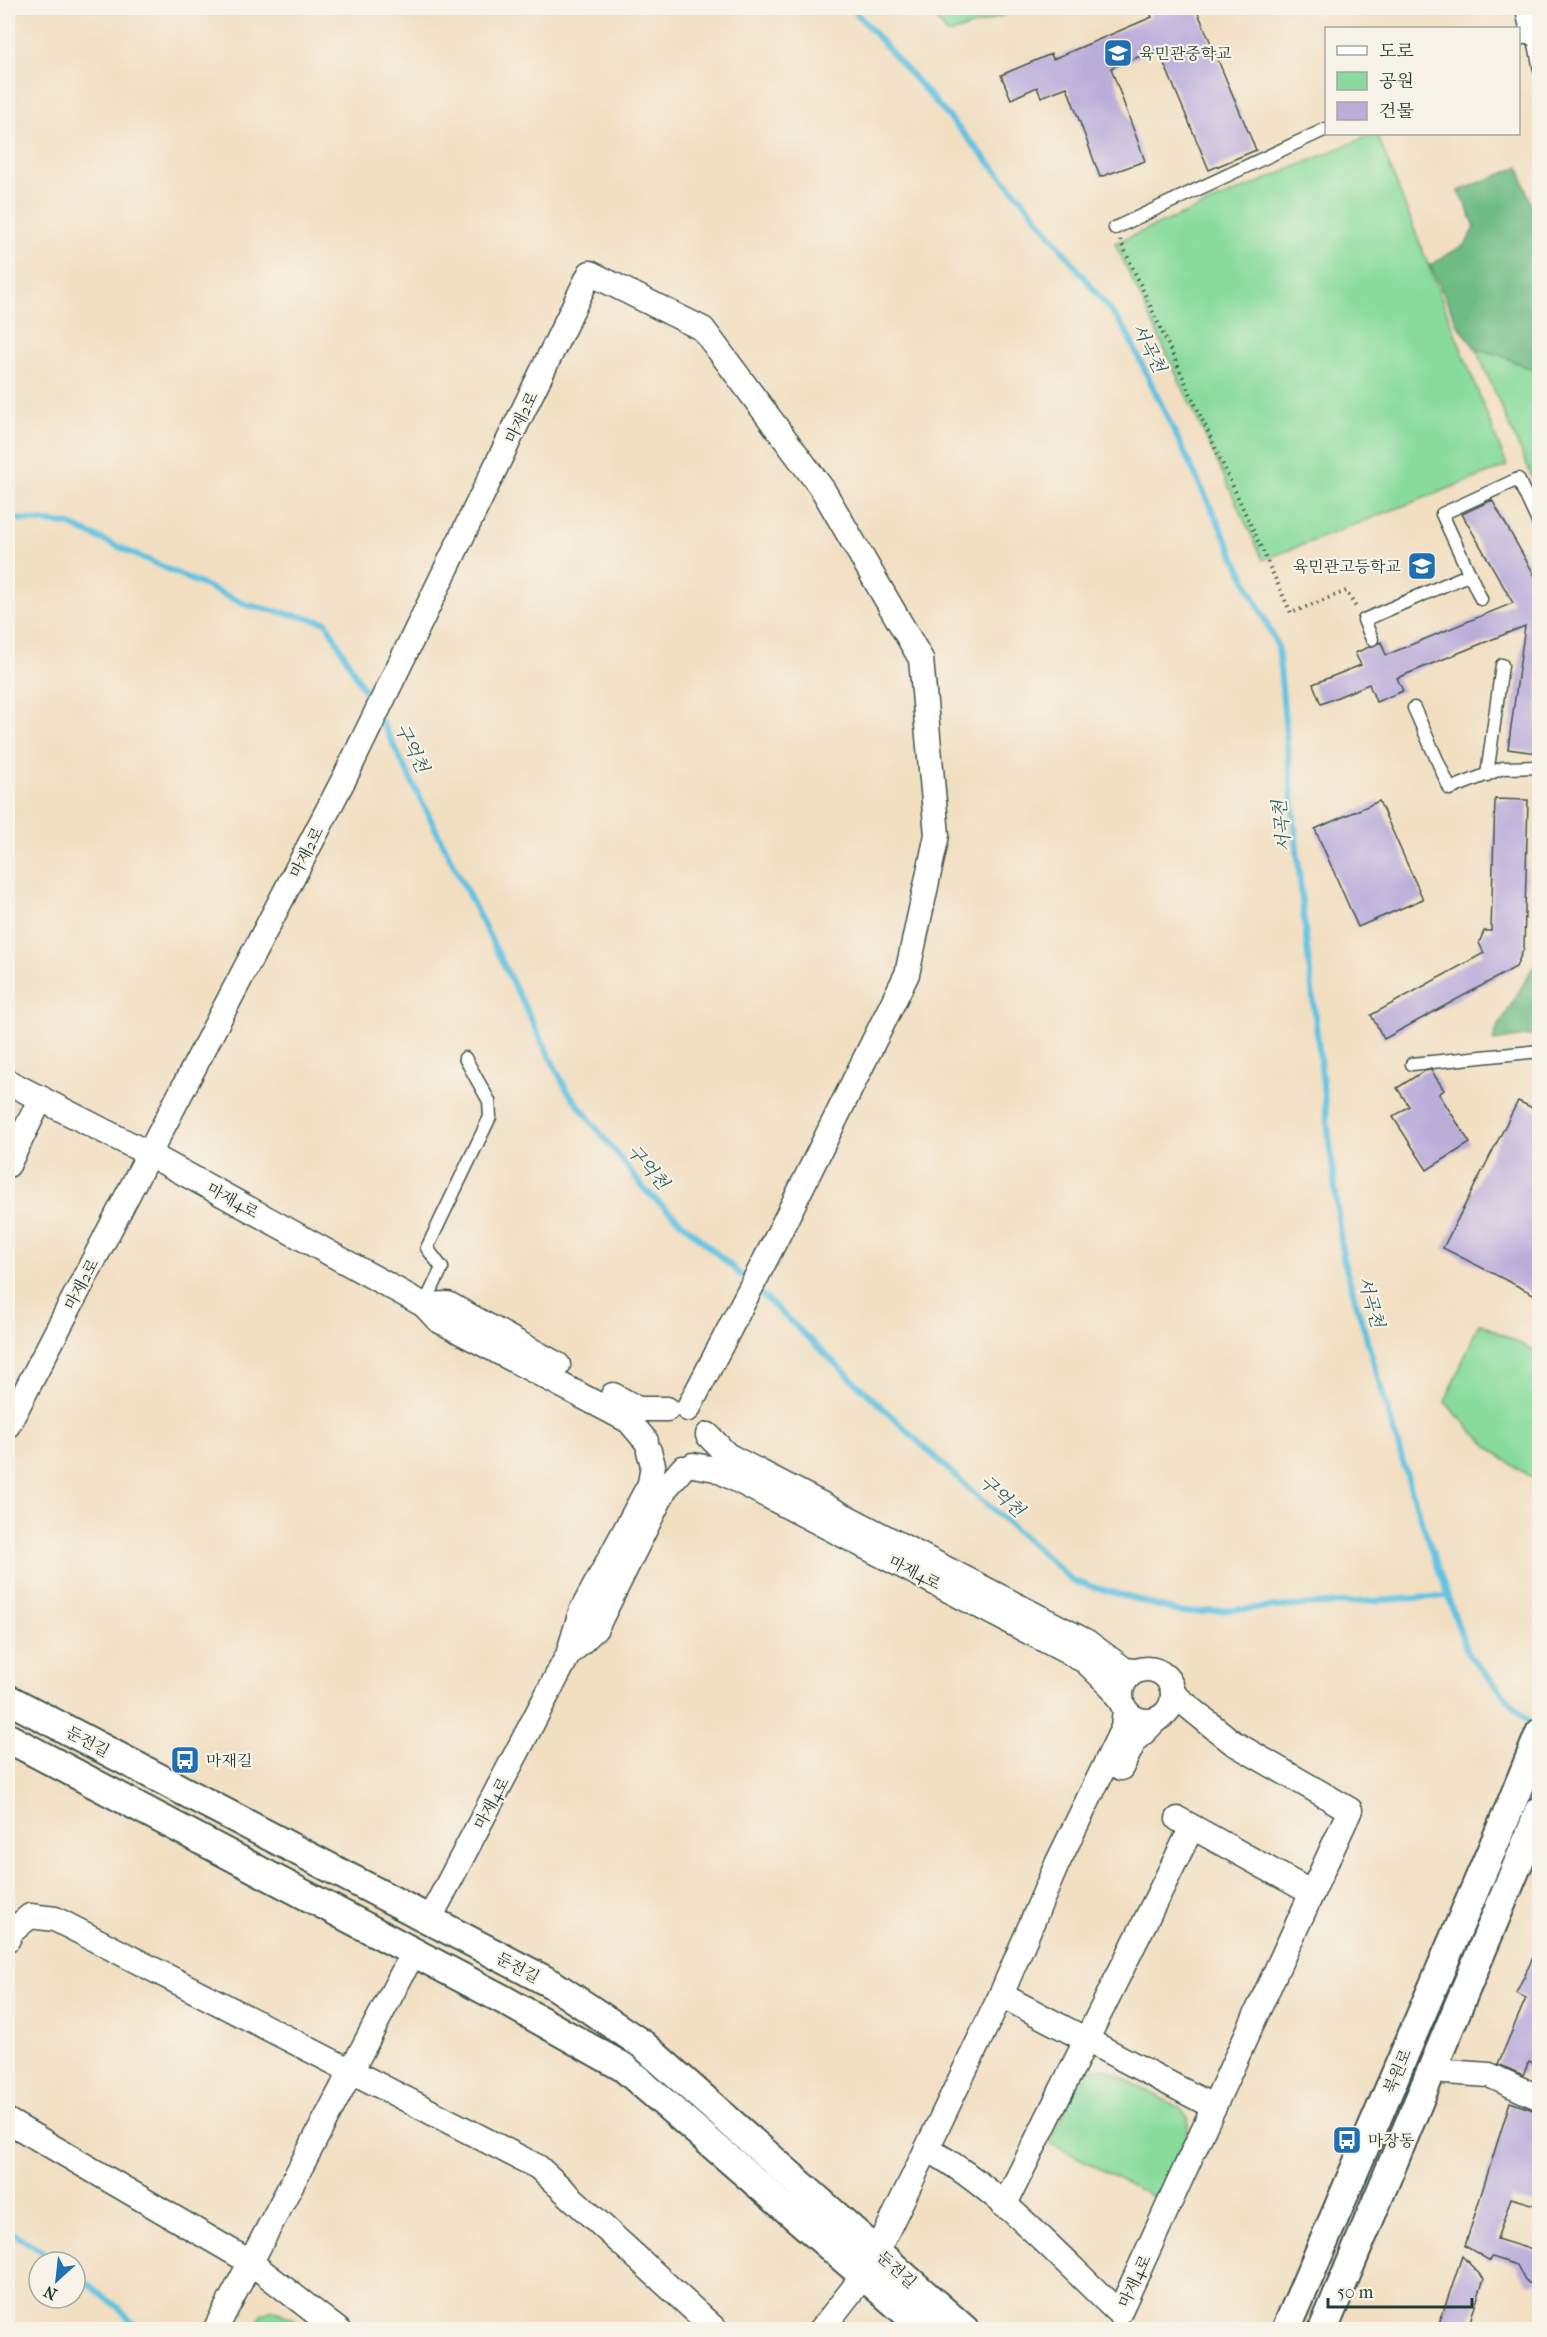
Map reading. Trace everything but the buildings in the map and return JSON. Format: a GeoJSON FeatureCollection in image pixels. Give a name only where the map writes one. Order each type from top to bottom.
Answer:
{"type":"FeatureCollection","features":[{"type":"Feature","properties":{"kind":"street"},"geometry":{"type":"LineString","coordinates":[[1526,37],[1528,8]]}},
{"type":"Feature","properties":{"kind":"street","name":"마재2로"},"geometry":{"type":"LineString","coordinates":[[8,1425],[345,777],[590,273],[703,329],[823,490],[921,659],[937,835],[907,974],[726,1335],[677,1409]]}},
{"type":"Feature","properties":{"kind":"street","name":"마재4로"},"geometry":{"type":"LineString","coordinates":[[8,1082],[149,1154],[424,1305],[438,1320],[629,1421],[647,1446],[653,1465],[650,1484],[581,1612],[568,1654],[429,1920]]}},
{"type":"Feature","properties":{"kind":"street"},"geometry":{"type":"LineString","coordinates":[[8,1165],[41,1098]]}},
{"type":"Feature","properties":{"kind":"street","name":"마재4로"},"geometry":{"type":"LineString","coordinates":[[424,1305],[448,1304],[638,1409],[677,1409]]}},
{"type":"Feature","properties":{"kind":"street"},"geometry":{"type":"LineString","coordinates":[[677,1409],[703,1421],[708,1435],[706,1450],[688,1466],[664,1466],[647,1446],[651,1421],[677,1409]]}},
{"type":"Feature","properties":{"kind":"street","name":"마재4로"},"geometry":{"type":"LineString","coordinates":[[708,1435],[727,1455],[1087,1642],[1125,1670],[1134,1671]]}},
{"type":"Feature","properties":{"kind":"street","name":"마재4로"},"geometry":{"type":"LineString","coordinates":[[568,1654],[596,1628],[665,1489],[688,1466],[716,1469],[1085,1660],[1111,1686],[1123,1706]]}},
{"type":"Feature","properties":{"kind":"street"},"geometry":{"type":"LineString","coordinates":[[821,2330],[871,2264],[1001,1995],[1057,1863],[1123,1728],[1122,1684],[1134,1671],[1151,1668],[1160,1671],[1167,1677],[1173,1694],[1169,1710],[1134,1742],[1064,1886],[1001,1995]]}},
{"type":"Feature","properties":{"kind":"street","name":"마재4로"},"geometry":{"type":"LineString","coordinates":[[927,2149],[950,2161],[1004,2206],[1119,2313],[1350,1810],[1232,1742],[1173,1694]]}},
{"type":"Feature","properties":{"kind":"street","name":"둔전길"},"geometry":{"type":"LineString","coordinates":[[8,1699],[552,1984],[642,2044],[871,2264],[926,2330]]}},
{"type":"Feature","properties":{"kind":"street"},"geometry":{"type":"LineString","coordinates":[[1123,1706],[1139,1720],[1160,1718]]}},
{"type":"Feature","properties":{"kind":"street","name":"마재4로"},"geometry":{"type":"LineString","coordinates":[[1160,1718],[1232,1742]]}},
{"type":"Feature","properties":{"kind":"street","name":"북원로"},"geometry":{"type":"LineString","coordinates":[[1286,2330],[1508,1812],[1539,1733]]}},
{"type":"Feature","properties":{"kind":"street","name":"둔전길"},"geometry":{"type":"LineString","coordinates":[[8,1738],[623,2067],[871,2264],[964,2330]]}},
{"type":"Feature","properties":{"kind":"street","name":"북원로"},"geometry":{"type":"LineString","coordinates":[[1323,2330],[1537,1817]]}},
{"type":"Feature","properties":{"kind":"street"},"geometry":{"type":"LineString","coordinates":[[1004,2206],[1086,2040],[1185,1823],[1312,1893]]}},
{"type":"Feature","properties":{"kind":"street"},"geometry":{"type":"LineString","coordinates":[[8,1939],[11,1932],[30,1916],[55,1919],[538,2167],[716,2330]]}},
{"type":"Feature","properties":{"kind":"street"},"geometry":{"type":"LineString","coordinates":[[215,2330],[429,1920]]}},
{"type":"Feature","properties":{"kind":"street"},"geometry":{"type":"LineString","coordinates":[[1001,1995],[1214,2107]]}},
{"type":"Feature","properties":{"kind":"street"},"geometry":{"type":"LineString","coordinates":[[1431,2071],[1489,2075],[1539,2098]]}},
{"type":"Feature","properties":{"kind":"street"},"geometry":{"type":"LineString","coordinates":[[8,2121],[250,2262],[338,2330]]}},
{"type":"Feature","properties":{"kind":"lane"},"geometry":{"type":"LineString","coordinates":[[1526,37],[1539,70]]}},
{"type":"Feature","properties":{"kind":"lane"},"geometry":{"type":"LineString","coordinates":[[1115,228],[1325,129]]}},
{"type":"Feature","properties":{"kind":"lane"},"geometry":{"type":"LineString","coordinates":[[1481,599],[1442,514],[1518,479],[1539,526]]}},
{"type":"Feature","properties":{"kind":"lane"},"geometry":{"type":"LineString","coordinates":[[1372,639],[1364,620],[1470,574]]}},
{"type":"Feature","properties":{"kind":"lane"},"geometry":{"type":"LineString","coordinates":[[1487,775],[1502,665]]}},
{"type":"Feature","properties":{"kind":"lane"},"geometry":{"type":"LineString","coordinates":[[1414,708],[1450,789],[1503,768],[1539,767]]}},
{"type":"Feature","properties":{"kind":"lane"},"geometry":{"type":"LineString","coordinates":[[1412,1064],[1539,1051]]}},
{"type":"Feature","properties":{"kind":"lane"},"geometry":{"type":"LineString","coordinates":[[424,1305],[442,1268],[427,1248],[490,1117],[489,1101],[465,1058]]}},
{"type":"Feature","properties":{"kind":"path"},"geometry":{"type":"LineString","coordinates":[[1115,228],[1291,613],[1346,591],[1364,620]]}},
{"type":"Feature","properties":{"kind":"green space"},"geometry":{"type":"Polygon","coordinates":[[[927,8],[1025,8],[948,34],[927,8]]]}},
{"type":"Feature","properties":{"kind":"green space"},"geometry":{"type":"Polygon","coordinates":[[[1371,135],[1377,135],[1507,466],[1263,560],[1115,243],[1371,135]]]}},
{"type":"Feature","properties":{"kind":"green space"},"geometry":{"type":"Polygon","coordinates":[[[1519,167],[1539,231],[1539,373],[1500,355],[1476,349],[1457,323],[1430,265],[1466,244],[1475,226],[1459,191],[1519,167]]]}},
{"type":"Feature","properties":{"kind":"green space"},"geometry":{"type":"Polygon","coordinates":[[[1476,349],[1500,355],[1539,373],[1539,493],[1476,349]]]}},
{"type":"Feature","properties":{"kind":"green space"},"geometry":{"type":"Polygon","coordinates":[[[1539,957],[1539,1034],[1493,1041],[1497,1029],[1539,957]]]}},
{"type":"Feature","properties":{"kind":"green space"},"geometry":{"type":"Polygon","coordinates":[[[1479,1323],[1539,1353],[1539,1481],[1512,1465],[1489,1446],[1445,1402],[1479,1323]]]}},
{"type":"Feature","properties":{"kind":"green space"},"geometry":{"type":"Polygon","coordinates":[[[1104,2068],[1180,2108],[1188,2118],[1188,2131],[1157,2199],[1050,2143],[1083,2072],[1104,2068]]]}},
{"type":"Feature","properties":{"kind":"green space"},"geometry":{"type":"Polygon","coordinates":[[[273,2310],[291,2318],[306,2329],[252,2329],[262,2314],[273,2310]]]}},
{"type":"Feature","properties":{"kind":"waterway","name":"서곡천"},"geometry":{"type":"LineString","coordinates":[[852,8],[1027,205],[1125,329],[1278,647],[1303,912],[1343,1258],[1413,1496],[1468,1654],[1527,1720],[1537,1725]]}},
{"type":"Feature","properties":{"kind":"waterway","name":"구억천"},"geometry":{"type":"LineString","coordinates":[[8,518],[68,524],[247,605],[326,622],[373,706]]}},
{"type":"Feature","properties":{"kind":"waterway","name":"구억천"},"geometry":{"type":"LineString","coordinates":[[381,720],[566,1089],[645,1190],[749,1282]]}},
{"type":"Feature","properties":{"kind":"waterway","name":"구억천"},"geometry":{"type":"LineString","coordinates":[[756,1289],[951,1472],[1073,1581],[1183,1613],[1448,1596]]}},
{"type":"Feature","properties":{"kind":"waterway"},"geometry":{"type":"LineString","coordinates":[[8,2230],[40,2250]]}},
{"type":"Feature","properties":{"kind":"waterway"},"geometry":{"type":"LineString","coordinates":[[87,2283],[116,2306],[140,2330]]}},
{"type":"Feature","properties":{"kind":"place","name":"육민관중학교"},"geometry":{"type":"Point","coordinates":[1118,53]}},
{"type":"Feature","properties":{"kind":"place","name":"육민관고등학교"},"geometry":{"type":"Point","coordinates":[1422,566]}},
{"type":"Feature","properties":{"kind":"place","name":"마재길"},"geometry":{"type":"Point","coordinates":[185,1760]}},
{"type":"Feature","properties":{"kind":"place","name":"마장동"},"geometry":{"type":"Point","coordinates":[1347,2140]}}]}
